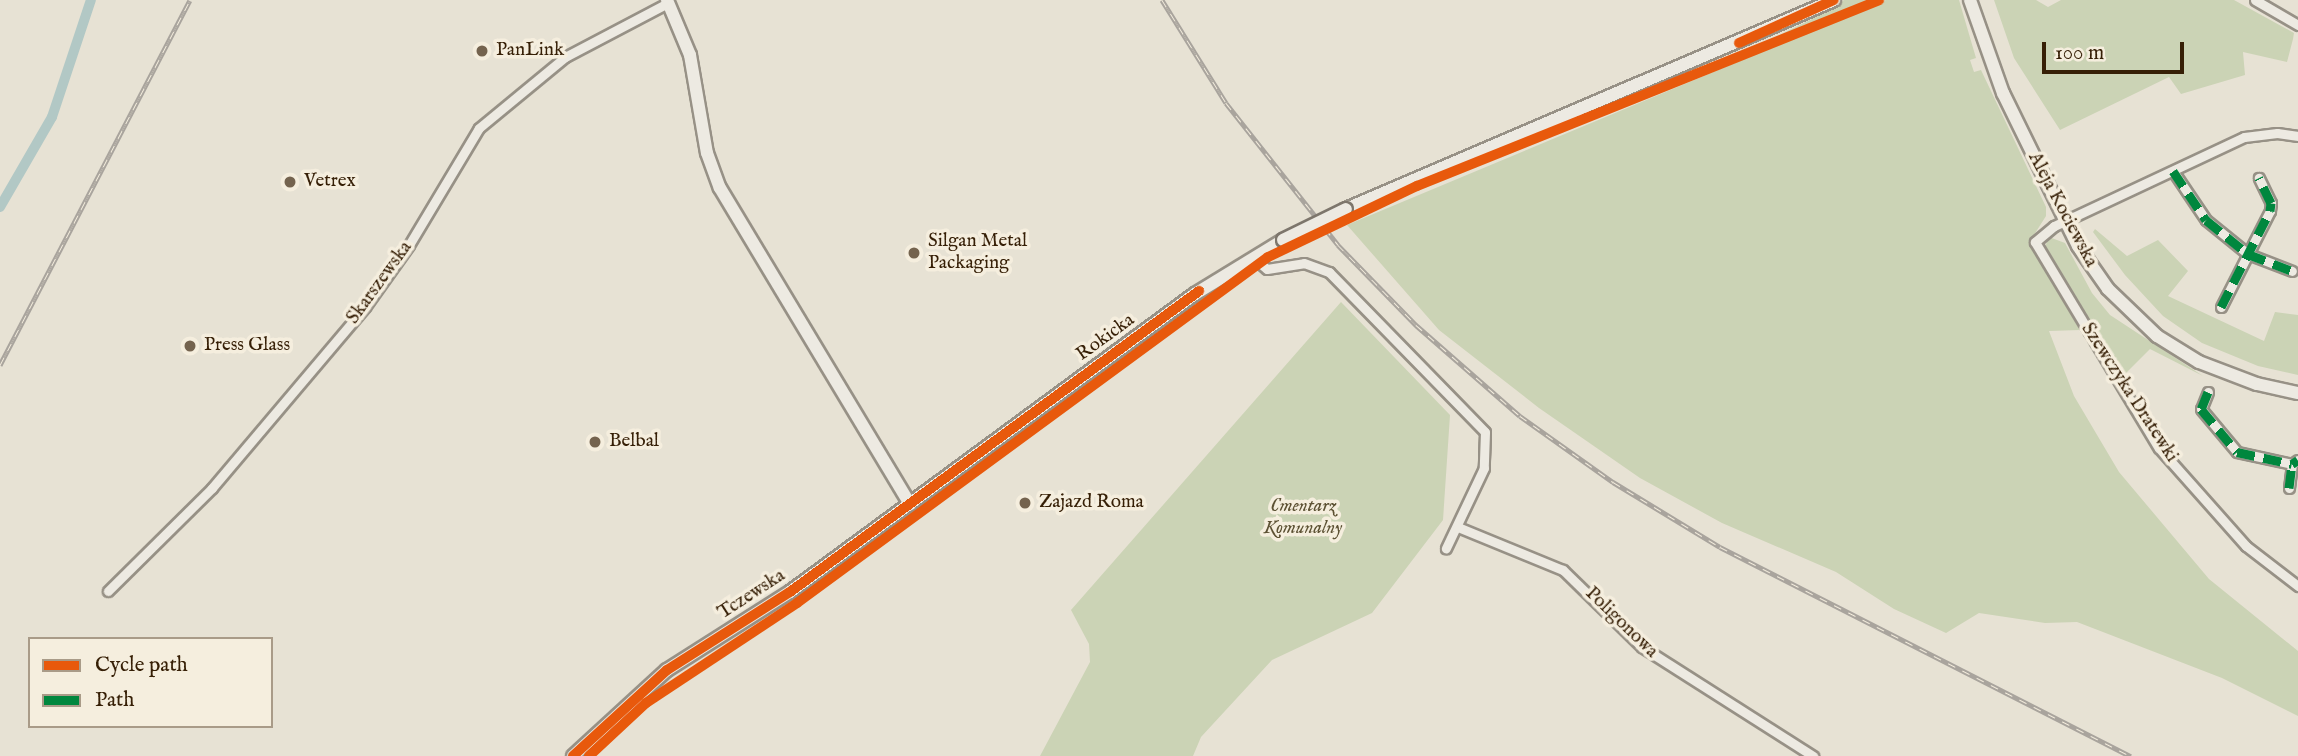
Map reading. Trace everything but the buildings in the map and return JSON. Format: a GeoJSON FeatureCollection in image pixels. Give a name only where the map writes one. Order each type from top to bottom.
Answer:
{"type":"FeatureCollection","features":[{"type":"Feature","properties":{"kind":"street","name":"Rokicka"},"geometry":{"type":"LineString","coordinates":[[956,471],[1195,294],[1283,240],[1346,209],[1834,0]]}},
{"type":"Feature","properties":{"kind":"street","name":"Aleja Kociewska"},"geometry":{"type":"LineString","coordinates":[[1970,0],[2003,93],[2065,221],[2108,289],[2157,336],[2218,370],[2298,393]]}},
{"type":"Feature","properties":{"kind":"street"},"geometry":{"type":"LineString","coordinates":[[2255,0],[2298,24]]}},
{"type":"Feature","properties":{"kind":"street","name":"Skarszewska"},"geometry":{"type":"LineString","coordinates":[[108,591],[212,488],[365,307],[409,245],[467,142],[479,128],[565,57],[668,2],[690,55],[707,153],[720,188],[910,504]]}},
{"type":"Feature","properties":{"kind":"street","name":"Szewczyka Dratewki"},"geometry":{"type":"LineString","coordinates":[[2298,136],[2281,133],[2247,136],[2065,221],[2039,235],[2036,246],[2159,448],[2246,546],[2298,586]]}},
{"type":"Feature","properties":{"kind":"street"},"geometry":{"type":"LineString","coordinates":[[2173,171],[2206,220],[2248,254],[2292,271]]}},
{"type":"Feature","properties":{"kind":"street"},"geometry":{"type":"LineString","coordinates":[[2221,307],[2270,211],[2271,203],[2259,178]]}},
{"type":"Feature","properties":{"kind":"street"},"geometry":{"type":"LineString","coordinates":[[1253,257],[1267,269],[1304,263],[1329,272],[1485,432],[1487,451],[1458,527],[1446,548]]}},
{"type":"Feature","properties":{"kind":"street"},"geometry":{"type":"LineString","coordinates":[[2208,392],[2201,408],[2237,452],[2295,462],[2289,488]]}},
{"type":"Feature","properties":{"kind":"street","name":"Tczewska"},"geometry":{"type":"LineString","coordinates":[[579,754],[667,670],[790,592],[956,471]]}},
{"type":"Feature","properties":{"kind":"street","name":"Poligonowa"},"geometry":{"type":"LineString","coordinates":[[1458,527],[1563,570],[1642,647],[1813,756]]}},
{"type":"Feature","properties":{"kind":"green space"},"geometry":{"type":"Polygon","coordinates":[[[1844,0],[1874,0],[1765,42],[1816,17],[1844,0]]]}},
{"type":"Feature","properties":{"kind":"green space"},"geometry":{"type":"Polygon","coordinates":[[[1886,0],[1959,0],[1976,58],[1970,60],[1974,72],[1981,70],[2046,207],[2046,216],[2030,241],[2080,330],[2049,331],[2074,396],[2119,472],[2209,579],[2298,651],[2298,716],[2222,678],[2077,622],[2045,623],[1979,613],[1946,633],[1894,609],[1836,572],[1722,523],[1640,478],[1539,408],[1439,330],[1347,225],[1886,0]]]}},
{"type":"Feature","properties":{"kind":"green space"},"geometry":{"type":"Polygon","coordinates":[[[1994,0],[2036,0],[2048,7],[2061,0],[2234,0],[2294,33],[2287,62],[2243,52],[2245,75],[2181,94],[2169,77],[2060,130],[2014,58],[1994,0]]]}},
{"type":"Feature","properties":{"kind":"green space"},"geometry":{"type":"Polygon","coordinates":[[[2095,229],[2127,256],[2158,240],[2188,271],[2168,296],[2264,341],[2275,312],[2298,315],[2298,375],[2258,366],[2202,343],[2163,316],[2125,275],[2093,232],[2095,229]]]}},
{"type":"Feature","properties":{"kind":"green space"},"geometry":{"type":"Polygon","coordinates":[[[2049,237],[2065,243],[2092,293],[2110,315],[2203,376],[2150,349],[2122,377],[2045,247],[2049,237]]]}},
{"type":"Feature","properties":{"kind":"green space","name":"Cmentarz Komunalny"},"geometry":{"type":"Polygon","coordinates":[[[1341,302],[1450,415],[1443,520],[1372,613],[1272,660],[1201,737],[1193,756],[1040,756],[1090,662],[1089,644],[1071,610],[1341,302]]]}},
{"type":"Feature","properties":{"kind":"waterway"},"geometry":{"type":"LineString","coordinates":[[0,207],[52,117],[91,0]]}},
{"type":"Feature","properties":{"kind":"railway"},"geometry":{"type":"LineString","coordinates":[[0,365],[190,0]]}},
{"type":"Feature","properties":{"kind":"railway"},"geometry":{"type":"LineString","coordinates":[[1162,0],[1226,103],[1338,245],[1416,325],[1520,416],[1613,482],[1720,547],[2131,756]]}},
{"type":"Feature","properties":{"kind":"marked path"},"geometry":{"type":"LineString","coordinates":[[2173,171],[2206,220],[2248,254],[2292,271]]}},
{"type":"Feature","properties":{"kind":"marked path"},"geometry":{"type":"LineString","coordinates":[[2221,307],[2270,211],[2271,203],[2259,178]]}},
{"type":"Feature","properties":{"kind":"marked path"},"geometry":{"type":"LineString","coordinates":[[2208,392],[2201,409],[2237,452],[2292,464],[2298,460]]}},
{"type":"Feature","properties":{"kind":"marked path"},"geometry":{"type":"LineString","coordinates":[[2289,488],[2292,464]]}},
{"type":"Feature","properties":{"kind":"cycle path"},"geometry":{"type":"LineString","coordinates":[[1739,43],[1834,0]]}},
{"type":"Feature","properties":{"kind":"cycle path"},"geometry":{"type":"LineString","coordinates":[[589,756],[646,703],[797,603],[1268,257],[1417,186],[1879,0]]}},
{"type":"Feature","properties":{"kind":"cycle path"},"geometry":{"type":"LineString","coordinates":[[573,756],[667,670],[790,592],[1199,291]]}},
{"type":"Feature","properties":{"kind":"place","name":"PanLink"},"geometry":{"type":"Point","coordinates":[482,51]}},
{"type":"Feature","properties":{"kind":"place","name":"Vetrex"},"geometry":{"type":"Point","coordinates":[290,182]}},
{"type":"Feature","properties":{"kind":"place","name":"Silgan Metal Packaging"},"geometry":{"type":"Point","coordinates":[914,253]}},
{"type":"Feature","properties":{"kind":"place","name":"Press Glass"},"geometry":{"type":"Point","coordinates":[190,346]}},
{"type":"Feature","properties":{"kind":"place","name":"Belbal"},"geometry":{"type":"Point","coordinates":[595,442]}},
{"type":"Feature","properties":{"kind":"place","name":"Zajazd Roma"},"geometry":{"type":"Point","coordinates":[1025,503]}}]}
